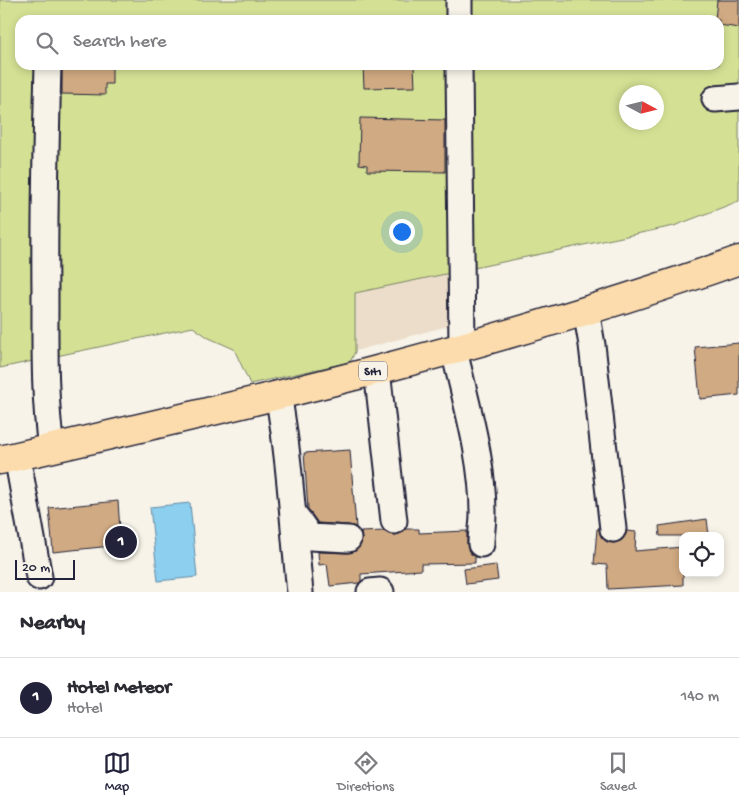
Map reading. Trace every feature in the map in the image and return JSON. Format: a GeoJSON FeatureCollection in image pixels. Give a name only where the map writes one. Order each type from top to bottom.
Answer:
{"type":"FeatureCollection","features":[{"type":"Feature","properties":{"kind":"main road","name":"SH1"},"geometry":{"type":"LineString","coordinates":[[9,458],[378,370],[458,349],[739,260]]}},
{"type":"Feature","properties":{"kind":"street"},"geometry":{"type":"LineString","coordinates":[[459,0],[459,15]]}},
{"type":"Feature","properties":{"kind":"street"},"geometry":{"type":"LineString","coordinates":[[48,70],[44,240],[45,347],[48,424],[51,448]]}},
{"type":"Feature","properties":{"kind":"street"},"geometry":{"type":"LineString","coordinates":[[460,70],[458,349],[480,478],[483,513],[481,544]]}},
{"type":"Feature","properties":{"kind":"street"},"geometry":{"type":"LineString","coordinates":[[586,310],[592,345],[613,529]]}},
{"type":"Feature","properties":{"kind":"street"},"geometry":{"type":"LineString","coordinates":[[378,370],[394,522]]}},
{"type":"Feature","properties":{"kind":"street"},"geometry":{"type":"LineString","coordinates":[[278,394],[286,440],[300,592]]}},
{"type":"Feature","properties":{"kind":"street"},"geometry":{"type":"LineString","coordinates":[[9,458],[39,576]]}},
{"type":"Feature","properties":{"kind":"street"},"geometry":{"type":"LineString","coordinates":[[294,514],[310,537],[348,539]]}},
{"type":"Feature","properties":{"kind":"street"},"geometry":{"type":"LineString","coordinates":[[370,592],[381,592]]}},
{"type":"Feature","properties":{"kind":"shaded area"},"geometry":{"type":"Polygon","coordinates":[[[355,102],[453,106],[451,325],[355,351],[355,102]]]}},
{"type":"Feature","properties":{"kind":"green space"},"geometry":{"type":"Polygon","coordinates":[[[0,0],[739,0],[739,201],[674,226],[355,293],[355,352],[350,362],[250,384],[234,349],[209,338],[193,327],[0,368],[0,0]]]}},
{"type":"Feature","properties":{"kind":"water"},"geometry":{"type":"Polygon","coordinates":[[[190,503],[197,577],[158,581],[150,507],[190,503]]]}},
{"type":"Feature","properties":{"kind":"building"},"geometry":{"type":"Polygon","coordinates":[[[717,0],[739,0],[739,28],[724,26],[724,15],[716,15],[717,0]]]}},
{"type":"Feature","properties":{"kind":"building"},"geometry":{"type":"Polygon","coordinates":[[[62,70],[112,70],[112,84],[105,84],[105,95],[62,94],[62,70]]]}},
{"type":"Feature","properties":{"kind":"building"},"geometry":{"type":"Polygon","coordinates":[[[363,70],[414,70],[415,87],[364,88],[363,70]]]}},
{"type":"Feature","properties":{"kind":"building"},"geometry":{"type":"Polygon","coordinates":[[[360,118],[445,120],[445,172],[367,171],[367,165],[359,164],[360,118]]]}},
{"type":"Feature","properties":{"kind":"building"},"geometry":{"type":"Polygon","coordinates":[[[739,343],[739,395],[700,399],[695,347],[739,343]]]}},
{"type":"Feature","properties":{"kind":"building"},"geometry":{"type":"Polygon","coordinates":[[[350,450],[356,527],[318,523],[308,509],[304,453],[350,450]]]}},
{"type":"Feature","properties":{"kind":"building"},"geometry":{"type":"Polygon","coordinates":[[[118,501],[121,545],[53,552],[49,508],[118,501]]]}},
{"type":"Feature","properties":{"kind":"building"},"geometry":{"type":"Polygon","coordinates":[[[707,519],[709,532],[679,532],[679,536],[660,536],[659,526],[707,519]]]}},
{"type":"Feature","properties":{"kind":"building"},"geometry":{"type":"Polygon","coordinates":[[[405,529],[419,529],[419,533],[467,531],[467,544],[469,551],[475,557],[475,563],[421,564],[421,570],[361,574],[361,581],[359,583],[330,586],[327,564],[319,565],[318,552],[354,552],[360,546],[361,532],[384,531],[395,535],[402,533],[405,529]]]}},
{"type":"Feature","properties":{"kind":"building"},"geometry":{"type":"Polygon","coordinates":[[[597,529],[599,529],[602,538],[607,542],[614,543],[622,540],[627,531],[636,532],[635,551],[679,547],[679,577],[683,577],[683,585],[608,589],[607,565],[594,564],[597,529]]]}},
{"type":"Feature","properties":{"kind":"building"},"geometry":{"type":"Polygon","coordinates":[[[496,565],[498,580],[466,584],[464,569],[496,565]]]}},
{"type":"Feature","properties":{"kind":"place","name":"Hotel Meteor"},"geometry":{"type":"Point","coordinates":[121,542]}}]}
